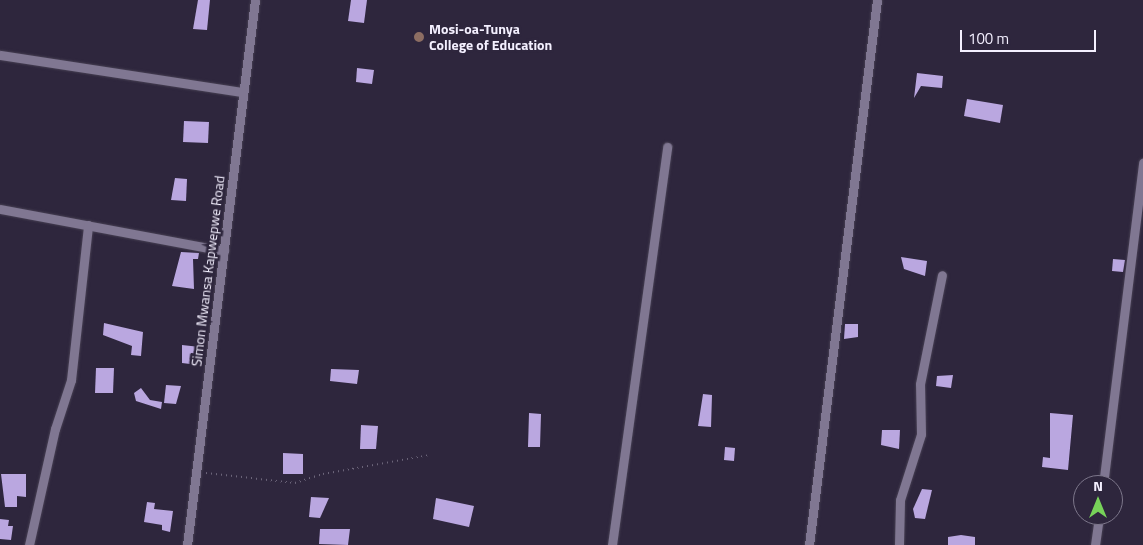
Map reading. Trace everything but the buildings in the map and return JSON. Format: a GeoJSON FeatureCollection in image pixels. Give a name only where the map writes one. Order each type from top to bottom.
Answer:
{"type":"FeatureCollection","features":[{"type":"Feature","properties":{"kind":"street","name":"Simon Mwansa Kapwepwe Road"},"geometry":{"type":"LineString","coordinates":[[188,545],[242,92],[255,0]]}},
{"type":"Feature","properties":{"kind":"street"},"geometry":{"type":"LineString","coordinates":[[809,545],[877,0]]}},
{"type":"Feature","properties":{"kind":"street"},"geometry":{"type":"LineString","coordinates":[[0,55],[242,92]]}},
{"type":"Feature","properties":{"kind":"street"},"geometry":{"type":"LineString","coordinates":[[612,545],[668,147]]}},
{"type":"Feature","properties":{"kind":"street"},"geometry":{"type":"LineString","coordinates":[[1104,475],[1143,162]]}},
{"type":"Feature","properties":{"kind":"street"},"geometry":{"type":"LineString","coordinates":[[0,209],[224,251]]}},
{"type":"Feature","properties":{"kind":"street"},"geometry":{"type":"LineString","coordinates":[[29,545],[55,429],[71,380],[88,225]]}},
{"type":"Feature","properties":{"kind":"street"},"geometry":{"type":"LineString","coordinates":[[899,545],[900,500],[920,434],[920,384],[942,275]]}},
{"type":"Feature","properties":{"kind":"street"},"geometry":{"type":"LineString","coordinates":[[1095,545],[1098,525]]}},
{"type":"Feature","properties":{"kind":"path"},"geometry":{"type":"LineString","coordinates":[[198,472],[295,483],[430,455]]}},
{"type":"Feature","properties":{"kind":"place","name":"Mosi-oa-Tunya College of Education"},"geometry":{"type":"Point","coordinates":[419,37]}}]}
